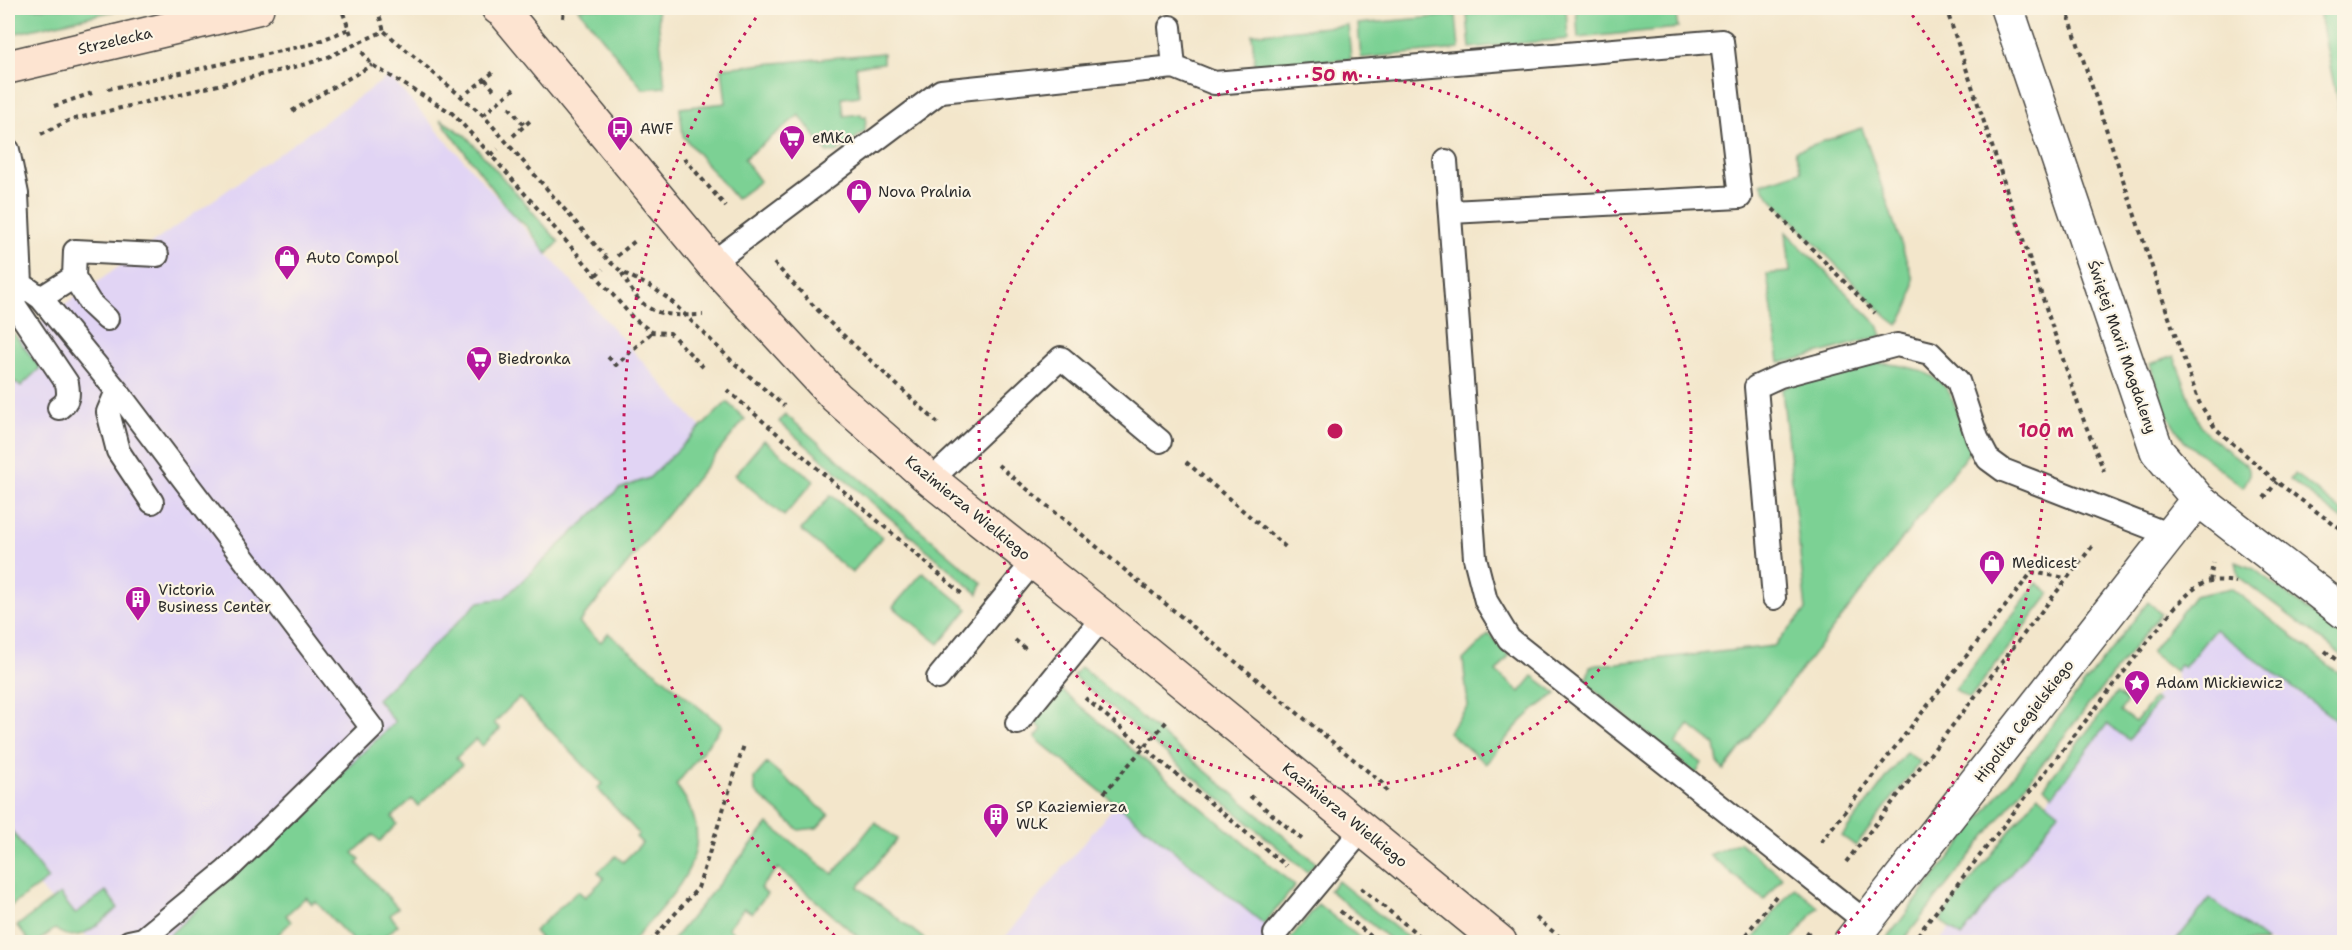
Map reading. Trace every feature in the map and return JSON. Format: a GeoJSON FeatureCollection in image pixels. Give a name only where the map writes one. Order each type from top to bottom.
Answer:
{"type":"FeatureCollection","features":[{"type":"Feature","properties":{"kind":"street","name":"Strzelecka"},"geometry":{"type":"LineString","coordinates":[[8,67],[257,8]]}},
{"type":"Feature","properties":{"kind":"street","name":"Kazimierza Wielkiego"},"geometry":{"type":"LineString","coordinates":[[502,8],[712,263],[836,397],[931,480],[1034,561],[1500,942]]}},
{"type":"Feature","properties":{"kind":"street","name":"Świętej Marii Magdaleny"},"geometry":{"type":"LineString","coordinates":[[2007,8],[2157,451],[2198,499],[2344,612]]}},
{"type":"Feature","properties":{"kind":"street","name":"Hipolita Cegielskiego"},"geometry":{"type":"LineString","coordinates":[[1858,932],[2198,499]]}},
{"type":"Feature","properties":{"kind":"lane"},"geometry":{"type":"LineString","coordinates":[[1170,27],[1174,67]]}},
{"type":"Feature","properties":{"kind":"lane"},"geometry":{"type":"LineString","coordinates":[[712,263],[941,91],[1174,67],[1214,83],[1722,40],[1740,197],[1451,212]]}},
{"type":"Feature","properties":{"kind":"lane"},"geometry":{"type":"LineString","coordinates":[[8,152],[17,194],[21,284],[13,303],[67,383],[69,394],[67,402],[59,408]]}},
{"type":"Feature","properties":{"kind":"lane"},"geometry":{"type":"LineString","coordinates":[[1446,161],[1475,558],[1486,601],[1509,639],[1798,869],[1858,932]]}},
{"type":"Feature","properties":{"kind":"lane"},"geometry":{"type":"LineString","coordinates":[[106,319],[90,303],[74,277],[75,251],[156,255]]}},
{"type":"Feature","properties":{"kind":"lane"},"geometry":{"type":"LineString","coordinates":[[41,298],[74,277]]}},
{"type":"Feature","properties":{"kind":"lane"},"geometry":{"type":"LineString","coordinates":[[21,284],[41,298],[117,391],[372,728],[226,871],[143,939],[129,942]]}},
{"type":"Feature","properties":{"kind":"lane"},"geometry":{"type":"LineString","coordinates":[[1774,598],[1756,387],[1780,376],[1898,345],[1930,353],[1958,381],[1977,438],[1988,459],[2003,470],[2170,535]]}},
{"type":"Feature","properties":{"kind":"lane"},"geometry":{"type":"LineString","coordinates":[[931,480],[1061,358],[1160,441]]}},
{"type":"Feature","properties":{"kind":"lane"},"geometry":{"type":"LineString","coordinates":[[117,391],[108,412],[117,451],[152,502]]}},
{"type":"Feature","properties":{"kind":"lane"},"geometry":{"type":"LineString","coordinates":[[938,678],[1034,561]]}},
{"type":"Feature","properties":{"kind":"lane"},"geometry":{"type":"LineString","coordinates":[[1017,723],[1102,617]]}},
{"type":"Feature","properties":{"kind":"lane"},"geometry":{"type":"LineString","coordinates":[[1275,934],[1362,830]]}},
{"type":"Feature","properties":{"kind":"path"},"geometry":{"type":"LineString","coordinates":[[377,8],[384,31],[483,115],[622,272],[629,287],[649,309],[659,314],[758,314]]}},
{"type":"Feature","properties":{"kind":"path"},"geometry":{"type":"LineString","coordinates":[[2066,8],[2199,402],[2215,428],[2223,436],[2277,482],[2344,532]]}},
{"type":"Feature","properties":{"kind":"path"},"geometry":{"type":"LineString","coordinates":[[343,13],[352,37]]}},
{"type":"Feature","properties":{"kind":"path"},"geometry":{"type":"LineString","coordinates":[[105,90],[312,44],[349,29]]}},
{"type":"Feature","properties":{"kind":"path"},"geometry":{"type":"LineString","coordinates":[[8,152],[70,120],[308,64],[384,31]]}},
{"type":"Feature","properties":{"kind":"path"},"geometry":{"type":"LineString","coordinates":[[362,52],[372,66],[452,113],[633,318],[652,332],[670,333],[703,367]]}},
{"type":"Feature","properties":{"kind":"path"},"geometry":{"type":"LineString","coordinates":[[292,111],[372,66]]}},
{"type":"Feature","properties":{"kind":"path"},"geometry":{"type":"LineString","coordinates":[[468,92],[495,71]]}},
{"type":"Feature","properties":{"kind":"path"},"geometry":{"type":"LineString","coordinates":[[485,79],[495,91]]}},
{"type":"Feature","properties":{"kind":"path"},"geometry":{"type":"LineString","coordinates":[[483,115],[512,91]]}},
{"type":"Feature","properties":{"kind":"path"},"geometry":{"type":"LineString","coordinates":[[54,106],[94,93]]}},
{"type":"Feature","properties":{"kind":"path"},"geometry":{"type":"LineString","coordinates":[[452,113],[457,106]]}},
{"type":"Feature","properties":{"kind":"path"},"geometry":{"type":"LineString","coordinates":[[509,107],[525,126]]}},
{"type":"Feature","properties":{"kind":"path"},"geometry":{"type":"LineString","coordinates":[[513,136],[531,120]]}},
{"type":"Feature","properties":{"kind":"path"},"geometry":{"type":"LineString","coordinates":[[491,155],[498,149]]}},
{"type":"Feature","properties":{"kind":"path"},"geometry":{"type":"LineString","coordinates":[[678,153],[826,319],[965,447],[996,464],[1382,783],[1394,803]]}},
{"type":"Feature","properties":{"kind":"path"},"geometry":{"type":"LineString","coordinates":[[1740,197],[1764,200],[1881,320],[1898,345]]}},
{"type":"Feature","properties":{"kind":"path"},"geometry":{"type":"LineString","coordinates":[[618,256],[635,241]]}},
{"type":"Feature","properties":{"kind":"path"},"geometry":{"type":"LineString","coordinates":[[596,275],[603,268]]}},
{"type":"Feature","properties":{"kind":"path"},"geometry":{"type":"LineString","coordinates":[[622,272],[653,288],[685,315],[745,373]]}},
{"type":"Feature","properties":{"kind":"path"},"geometry":{"type":"LineString","coordinates":[[608,357],[616,365],[652,332]]}},
{"type":"Feature","properties":{"kind":"path"},"geometry":{"type":"LineString","coordinates":[[1160,441],[1288,549]]}},
{"type":"Feature","properties":{"kind":"path"},"geometry":{"type":"LineString","coordinates":[[1740,942],[2032,572],[2066,578]]}},
{"type":"Feature","properties":{"kind":"path"},"geometry":{"type":"LineString","coordinates":[[1912,942],[2175,607],[2196,585],[2217,579],[2236,582],[2245,589]]}},
{"type":"Feature","properties":{"kind":"path"},"geometry":{"type":"LineString","coordinates":[[2318,645],[2344,666]]}},
{"type":"Feature","properties":{"kind":"path"},"geometry":{"type":"LineString","coordinates":[[1104,793],[1194,691]]}},
{"type":"Feature","properties":{"kind":"path"},"geometry":{"type":"LineString","coordinates":[[650,942],[698,888],[744,745]]}},
{"type":"Feature","properties":{"kind":"path"},"geometry":{"type":"LineString","coordinates":[[1529,913],[1566,942]]}},
{"type":"Feature","properties":{"kind":"shaded area"},"geometry":{"type":"Polygon","coordinates":[[[389,76],[704,431],[163,942],[91,942],[22,869],[8,849],[8,345],[389,76]]]}},
{"type":"Feature","properties":{"kind":"shaded area"},"geometry":{"type":"Polygon","coordinates":[[[2215,629],[2344,726],[2344,942],[1939,942],[2107,724],[2125,738],[2158,701],[2154,698],[2160,691],[2169,691],[2178,679],[2175,671],[2181,665],[2184,667],[2215,629]]]}},
{"type":"Feature","properties":{"kind":"shaded area"},"geometry":{"type":"Polygon","coordinates":[[[1117,803],[1286,942],[1001,942],[1117,803]]]}},
{"type":"Feature","properties":{"kind":"green space"},"geometry":{"type":"Polygon","coordinates":[[[8,8],[123,8],[123,9],[8,35],[8,8]]]}},
{"type":"Feature","properties":{"kind":"green space"},"geometry":{"type":"Polygon","coordinates":[[[578,8],[657,8],[665,87],[643,89],[578,8]]]}},
{"type":"Feature","properties":{"kind":"green space"},"geometry":{"type":"Polygon","coordinates":[[[1535,8],[1566,8],[1568,39],[1470,48],[1467,14],[1535,8]]]}},
{"type":"Feature","properties":{"kind":"green space"},"geometry":{"type":"Polygon","coordinates":[[[1576,8],[1675,8],[1678,28],[1578,38],[1576,8]]]}},
{"type":"Feature","properties":{"kind":"green space"},"geometry":{"type":"Polygon","coordinates":[[[2344,8],[2344,136],[2319,10],[2344,8]]]}},
{"type":"Feature","properties":{"kind":"green space"},"geometry":{"type":"Polygon","coordinates":[[[1456,15],[1459,49],[1361,58],[1358,24],[1456,15]]]}},
{"type":"Feature","properties":{"kind":"green space"},"geometry":{"type":"Polygon","coordinates":[[[1348,25],[1351,59],[1255,68],[1252,34],[1348,25]]]}},
{"type":"Feature","properties":{"kind":"green space"},"geometry":{"type":"Polygon","coordinates":[[[883,53],[883,63],[856,66],[859,96],[842,98],[844,116],[861,114],[862,117],[866,116],[865,131],[836,153],[827,152],[799,115],[744,159],[760,181],[736,199],[683,136],[680,108],[726,103],[722,68],[883,53]]]}},
{"type":"Feature","properties":{"kind":"green space"},"geometry":{"type":"Polygon","coordinates":[[[440,119],[466,136],[559,242],[547,254],[527,227],[511,213],[440,119]]]}},
{"type":"Feature","properties":{"kind":"green space"},"geometry":{"type":"Polygon","coordinates":[[[1862,128],[1913,279],[1910,303],[1898,325],[1886,316],[1768,195],[1761,184],[1801,171],[1795,151],[1862,128]]]}},
{"type":"Feature","properties":{"kind":"green space"},"geometry":{"type":"Polygon","coordinates":[[[1786,232],[1878,325],[1882,336],[1791,361],[1779,362],[1767,274],[1790,272],[1786,232]]]}},
{"type":"Feature","properties":{"kind":"green space"},"geometry":{"type":"Polygon","coordinates":[[[8,331],[15,335],[40,368],[21,386],[8,378],[8,331]]]}},
{"type":"Feature","properties":{"kind":"green space"},"geometry":{"type":"Polygon","coordinates":[[[2174,356],[2199,423],[2208,435],[2247,465],[2249,474],[2243,487],[2184,441],[2166,413],[2150,364],[2174,356]]]}},
{"type":"Feature","properties":{"kind":"green space"},"geometry":{"type":"Polygon","coordinates":[[[1875,363],[1906,367],[1927,373],[1944,386],[1953,401],[1970,451],[1724,770],[1718,763],[1715,745],[1689,725],[1675,744],[1702,763],[1696,774],[1586,683],[1590,666],[1774,646],[1806,610],[1782,389],[1797,382],[1875,363]]]}},
{"type":"Feature","properties":{"kind":"green space"},"geometry":{"type":"Polygon","coordinates":[[[727,402],[745,419],[579,623],[601,642],[608,633],[722,726],[676,785],[690,808],[696,830],[695,850],[689,870],[663,906],[632,942],[536,942],[540,938],[534,931],[578,891],[585,897],[604,879],[598,872],[616,856],[623,862],[642,843],[636,837],[639,834],[597,788],[602,784],[519,698],[494,723],[500,729],[482,746],[476,739],[456,758],[462,765],[418,806],[412,799],[392,817],[397,824],[380,841],[373,835],[353,853],[360,859],[357,863],[398,908],[390,915],[398,925],[379,942],[373,942],[367,937],[361,942],[354,942],[315,901],[312,904],[306,897],[286,915],[291,922],[270,942],[260,939],[256,942],[162,942],[395,722],[377,699],[479,602],[504,598],[619,489],[649,478],[727,402]]]}},
{"type":"Feature","properties":{"kind":"green space"},"geometry":{"type":"Polygon","coordinates":[[[785,414],[982,583],[978,594],[779,422],[785,414]]]}},
{"type":"Feature","properties":{"kind":"green space"},"geometry":{"type":"Polygon","coordinates":[[[764,440],[814,481],[784,516],[735,475],[764,440]]]}},
{"type":"Feature","properties":{"kind":"green space"},"geometry":{"type":"Polygon","coordinates":[[[2295,474],[2344,513],[2344,521],[2290,480],[2295,474]]]}},
{"type":"Feature","properties":{"kind":"green space"},"geometry":{"type":"Polygon","coordinates":[[[831,495],[882,537],[852,573],[801,530],[831,495]]]}},
{"type":"Feature","properties":{"kind":"green space"},"geometry":{"type":"Polygon","coordinates":[[[2236,562],[2254,569],[2344,638],[2344,657],[2239,577],[2236,562]]]}},
{"type":"Feature","properties":{"kind":"green space"},"geometry":{"type":"Polygon","coordinates":[[[923,572],[968,609],[939,644],[893,607],[923,572]]]}},
{"type":"Feature","properties":{"kind":"green space"},"geometry":{"type":"Polygon","coordinates":[[[2037,583],[2050,594],[1969,699],[1955,689],[2037,583]]]}},
{"type":"Feature","properties":{"kind":"green space"},"geometry":{"type":"Polygon","coordinates":[[[2231,588],[2344,677],[2344,726],[2215,629],[2184,668],[2180,665],[2175,671],[2151,652],[2194,596],[2231,588]]]}},
{"type":"Feature","properties":{"kind":"green space"},"geometry":{"type":"Polygon","coordinates":[[[2148,602],[2161,613],[1902,942],[1884,942],[2148,602]]]}},
{"type":"Feature","properties":{"kind":"green space"},"geometry":{"type":"Polygon","coordinates":[[[1489,634],[1509,656],[1496,672],[1520,692],[1533,676],[1557,694],[1527,716],[1486,764],[1448,732],[1468,706],[1463,660],[1489,634]]]}},
{"type":"Feature","properties":{"kind":"green space"},"geometry":{"type":"Polygon","coordinates":[[[1081,667],[1316,863],[1307,872],[1073,676],[1081,667]]]}},
{"type":"Feature","properties":{"kind":"green space"},"geometry":{"type":"Polygon","coordinates":[[[1060,689],[1295,886],[1264,924],[1035,738],[1042,729],[1034,722],[1060,689]]]}},
{"type":"Feature","properties":{"kind":"green space"},"geometry":{"type":"Polygon","coordinates":[[[2116,694],[2127,702],[2120,711],[2135,722],[2154,698],[2158,701],[2129,740],[2107,724],[2053,795],[2044,787],[2116,694]]]}},
{"type":"Feature","properties":{"kind":"green space"},"geometry":{"type":"Polygon","coordinates":[[[1906,752],[1920,762],[1856,846],[1842,836],[1906,752]]]}},
{"type":"Feature","properties":{"kind":"green space"},"geometry":{"type":"Polygon","coordinates":[[[767,763],[829,815],[817,828],[799,830],[755,792],[754,778],[767,763]]]}},
{"type":"Feature","properties":{"kind":"green space"},"geometry":{"type":"Polygon","coordinates":[[[2038,795],[2059,812],[1961,937],[1940,920],[2038,795]]]}},
{"type":"Feature","properties":{"kind":"green space"},"geometry":{"type":"Polygon","coordinates":[[[875,822],[897,839],[858,887],[928,942],[864,942],[778,868],[760,888],[767,894],[752,913],[744,908],[728,928],[735,934],[728,942],[671,942],[768,824],[833,874],[875,822]]]}},
{"type":"Feature","properties":{"kind":"green space"},"geometry":{"type":"Polygon","coordinates":[[[8,826],[48,879],[8,908],[8,826]]]}},
{"type":"Feature","properties":{"kind":"green space"},"geometry":{"type":"Polygon","coordinates":[[[1739,842],[1782,877],[1764,900],[1709,855],[1739,842]]]}},
{"type":"Feature","properties":{"kind":"green space"},"geometry":{"type":"Polygon","coordinates":[[[1338,881],[1413,942],[1393,942],[1329,890],[1338,881]]]}},
{"type":"Feature","properties":{"kind":"green space"},"geometry":{"type":"Polygon","coordinates":[[[1794,887],[1818,907],[1790,942],[1751,942],[1794,887]]]}},
{"type":"Feature","properties":{"kind":"green space"},"geometry":{"type":"Polygon","coordinates":[[[106,891],[118,908],[96,926],[80,935],[72,936],[55,929],[37,942],[30,942],[17,926],[60,894],[75,914],[106,891]]]}},
{"type":"Feature","properties":{"kind":"green space"},"geometry":{"type":"Polygon","coordinates":[[[2210,898],[2266,941],[2175,942],[2210,898]]]}},
{"type":"Feature","properties":{"kind":"green space"},"geometry":{"type":"Polygon","coordinates":[[[1318,904],[1365,942],[1288,942],[1318,904]]]}},
{"type":"Feature","properties":{"kind":"place","name":"AWF"},"geometry":{"type":"Point","coordinates":[620,152]}},
{"type":"Feature","properties":{"kind":"place","name":"eMKa"},"geometry":{"type":"Point","coordinates":[792,161]}},
{"type":"Feature","properties":{"kind":"place","name":"Nova Pralnia"},"geometry":{"type":"Point","coordinates":[859,215]}},
{"type":"Feature","properties":{"kind":"place","name":"Auto Compol"},"geometry":{"type":"Point","coordinates":[287,281]}},
{"type":"Feature","properties":{"kind":"place","name":"Biedronka"},"geometry":{"type":"Point","coordinates":[479,382]}},
{"type":"Feature","properties":{"kind":"place","name":"Medicest"},"geometry":{"type":"Point","coordinates":[1992,586]}},
{"type":"Feature","properties":{"kind":"place","name":"Victoria Business Center"},"geometry":{"type":"Point","coordinates":[138,622]}},
{"type":"Feature","properties":{"kind":"place","name":"Adam Mickiewicz"},"geometry":{"type":"Point","coordinates":[2137,706]}},
{"type":"Feature","properties":{"kind":"place","name":"SP Kaziemierza WLK"},"geometry":{"type":"Point","coordinates":[996,839]}}]}
